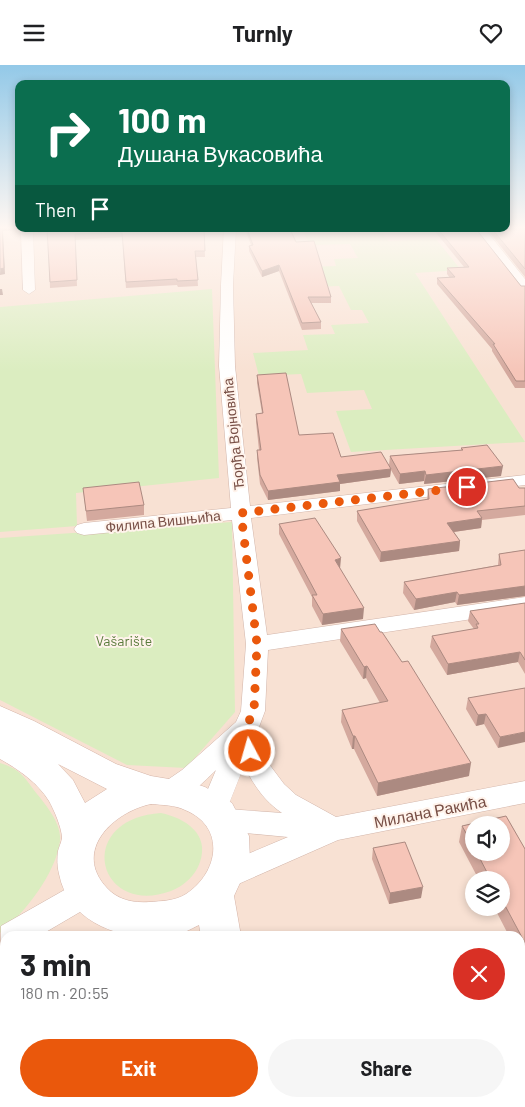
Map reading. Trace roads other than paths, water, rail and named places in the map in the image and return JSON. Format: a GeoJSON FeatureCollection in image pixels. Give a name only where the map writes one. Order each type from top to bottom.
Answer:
{"type":"FeatureCollection","features":[{"type":"Feature","properties":{"kind":"main road"},"geometry":{"type":"LineString","coordinates":[[0,718],[24,729],[90,767],[118,779],[202,799],[219,814],[232,837],[233,857],[220,885],[195,909],[172,918],[155,929],[102,908],[86,893],[77,875],[75,855],[80,837],[92,819],[108,805],[129,795],[162,790]]}},
{"type":"Feature","properties":{"kind":"main road"},"geometry":{"type":"LineString","coordinates":[[0,743],[24,757],[56,785],[68,804],[80,837]]}},
{"type":"Feature","properties":{"kind":"main road"},"geometry":{"type":"LineString","coordinates":[[220,885],[221,931]]}},
{"type":"Feature","properties":{"kind":"street"},"geometry":{"type":"LineString","coordinates":[[29,276],[29,289]]}},
{"type":"Feature","properties":{"kind":"street","name":"Ђорђа Војновића"},"geometry":{"type":"LineString","coordinates":[[219,814],[223,790],[246,727],[254,711],[257,644],[241,513],[227,366],[228,276]]}},
{"type":"Feature","properties":{"kind":"street"},"geometry":{"type":"LineString","coordinates":[[516,276],[525,287]]}},
{"type":"Feature","properties":{"kind":"street","name":"Филипа Вишњића"},"geometry":{"type":"LineString","coordinates":[[84,529],[525,480]]}},
{"type":"Feature","properties":{"kind":"street"},"geometry":{"type":"LineString","coordinates":[[257,644],[525,604]]}},
{"type":"Feature","properties":{"kind":"street"},"geometry":{"type":"LineString","coordinates":[[246,727],[250,751],[260,775],[276,793],[304,815],[334,829]]}},
{"type":"Feature","properties":{"kind":"street","name":"Ђорђа Војновића"},"geometry":{"type":"LineString","coordinates":[[162,790],[190,777],[246,727]]}},
{"type":"Feature","properties":{"kind":"street","name":"Милана Ракића"},"geometry":{"type":"LineString","coordinates":[[220,885],[334,829],[525,792]]}},
{"type":"Feature","properties":{"kind":"street","name":"Милана Ракића"},"geometry":{"type":"LineString","coordinates":[[219,814],[334,829]]}},
{"type":"Feature","properties":{"kind":"street"},"geometry":{"type":"LineString","coordinates":[[21,931],[86,893]]}},
{"type":"Feature","properties":{"kind":"park label","name":"Vašarište"},"geometry":{"type":"Point","coordinates":[124,640]}}]}
